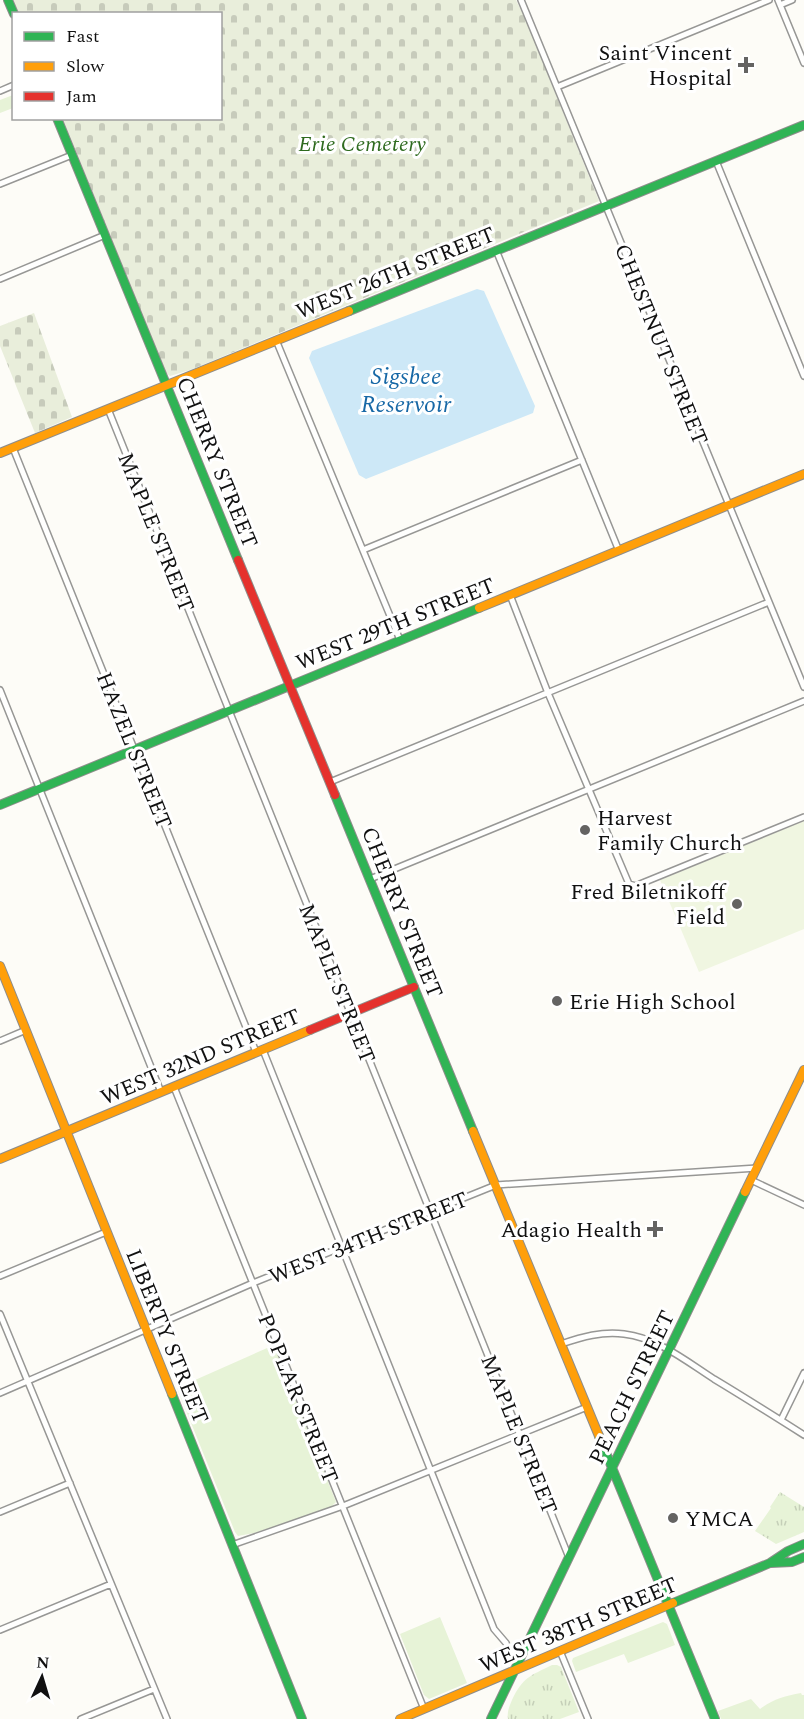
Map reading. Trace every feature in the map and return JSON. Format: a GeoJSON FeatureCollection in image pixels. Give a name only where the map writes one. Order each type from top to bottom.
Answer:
{"type":"FeatureCollection","features":[{"type":"Feature","properties":{"kind":"street","name":"CHESTNUT STREET"},"geometry":{"type":"LineString","coordinates":[[521,0],[804,687]]}},
{"type":"Feature","properties":{"kind":"street"},"geometry":{"type":"LineString","coordinates":[[557,87],[769,0]]}},
{"type":"Feature","properties":{"kind":"street"},"geometry":{"type":"LineString","coordinates":[[792,0],[779,3],[804,63]]}},
{"type":"Feature","properties":{"kind":"street","name":"CHERRY STREET"},"geometry":{"type":"LineString","coordinates":[[58,120],[715,1719]]}},
{"type":"Feature","properties":{"kind":"street","name":"WEST 26TH STREET"},"geometry":{"type":"LineString","coordinates":[[0,453],[804,125]]}},
{"type":"Feature","properties":{"kind":"street"},"geometry":{"type":"LineString","coordinates":[[0,184],[72,155]]}},
{"type":"Feature","properties":{"kind":"street"},"geometry":{"type":"LineString","coordinates":[[716,161],[804,376]]}},
{"type":"Feature","properties":{"kind":"street"},"geometry":{"type":"LineString","coordinates":[[0,279],[105,235]]}},
{"type":"Feature","properties":{"kind":"street"},"geometry":{"type":"LineString","coordinates":[[496,250],[619,551]]}},
{"type":"Feature","properties":{"kind":"street"},"geometry":{"type":"LineString","coordinates":[[276,340],[400,640]]}},
{"type":"Feature","properties":{"kind":"street","name":"MAPLE STREET"},"geometry":{"type":"LineString","coordinates":[[108,409],[569,1557]]}},
{"type":"Feature","properties":{"kind":"street","name":"HAZEL STREET"},"geometry":{"type":"LineString","coordinates":[[13,448],[134,750],[341,1247],[494,1629],[506,1643]]}},
{"type":"Feature","properties":{"kind":"street"},"geometry":{"type":"LineString","coordinates":[[363,550],[582,460]]}},
{"type":"Feature","properties":{"kind":"street","name":"WEST 29TH STREET"},"geometry":{"type":"LineString","coordinates":[[0,805],[804,474]]}},
{"type":"Feature","properties":{"kind":"street"},"geometry":{"type":"LineString","coordinates":[[510,595],[627,881],[633,885],[640,885],[804,817]]}},
{"type":"Feature","properties":{"kind":"street"},"geometry":{"type":"LineString","coordinates":[[330,782],[769,602]]}},
{"type":"Feature","properties":{"kind":"street"},"geometry":{"type":"LineString","coordinates":[[0,690],[161,1092]]}},
{"type":"Feature","properties":{"kind":"street"},"geometry":{"type":"LineString","coordinates":[[370,879],[804,701]]}},
{"type":"Feature","properties":{"kind":"street","name":"LIBERTY STREET"},"geometry":{"type":"LineString","coordinates":[[0,966],[302,1719]]}},
{"type":"Feature","properties":{"kind":"street","name":"WEST 32ND STREET"},"geometry":{"type":"LineString","coordinates":[[0,1159],[414,987]]}},
{"type":"Feature","properties":{"kind":"street"},"geometry":{"type":"LineString","coordinates":[[0,1041],[26,1030]]}},
{"type":"Feature","properties":{"kind":"street","name":"PEACH STREET"},"geometry":{"type":"LineString","coordinates":[[492,1719],[804,1070]]}},
{"type":"Feature","properties":{"kind":"street","name":"POPLAR STREET"},"geometry":{"type":"LineString","coordinates":[[174,1087],[424,1709]]}},
{"type":"Feature","properties":{"kind":"street","name":"WEST 34TH STREET"},"geometry":{"type":"LineString","coordinates":[[0,1393],[253,1283],[496,1185],[757,1168]]}},
{"type":"Feature","properties":{"kind":"street"},"geometry":{"type":"LineString","coordinates":[[751,1180],[804,1205]]}},
{"type":"Feature","properties":{"kind":"street"},"geometry":{"type":"LineString","coordinates":[[0,1276],[106,1232]]}},
{"type":"Feature","properties":{"kind":"street"},"geometry":{"type":"LineString","coordinates":[[0,1314],[166,1719]]}},
{"type":"Feature","properties":{"kind":"street"},"geometry":{"type":"LineString","coordinates":[[561,1344],[589,1335],[617,1333],[643,1338],[669,1350],[804,1435]]}},
{"type":"Feature","properties":{"kind":"street"},"geometry":{"type":"LineString","coordinates":[[781,1420],[804,1373]]}},
{"type":"Feature","properties":{"kind":"street"},"geometry":{"type":"LineString","coordinates":[[232,1545],[343,1506],[587,1407]]}},
{"type":"Feature","properties":{"kind":"street"},"geometry":{"type":"LineString","coordinates":[[0,1512],[70,1483]]}},
{"type":"Feature","properties":{"kind":"street","name":"WEST 38TH STREET"},"geometry":{"type":"LineString","coordinates":[[400,1719],[770,1563],[804,1544]]}},
{"type":"Feature","properties":{"kind":"street","name":"WEST 38TH STREET"},"geometry":{"type":"LineString","coordinates":[[770,1563],[792,1562],[804,1557]]}},
{"type":"Feature","properties":{"kind":"street"},"geometry":{"type":"LineString","coordinates":[[0,1630],[111,1584]]}},
{"type":"Feature","properties":{"kind":"street"},"geometry":{"type":"LineString","coordinates":[[560,1651],[588,1719]]}},
{"type":"Feature","properties":{"kind":"street"},"geometry":{"type":"LineString","coordinates":[[81,1719],[154,1689]]}},
{"type":"Feature","properties":{"kind":"green space","name":"Erie Cemetery"},"geometry":{"type":"Polygon","coordinates":[[[13,0],[516,0],[536,41],[599,201],[190,370],[170,376],[166,373],[63,120],[222,120],[222,12],[18,12],[13,0]]]}},
{"type":"Feature","properties":{"kind":"green space"},"geometry":{"type":"Polygon","coordinates":[[[12,95],[12,108],[0,113],[0,100],[12,95]]]}},
{"type":"Feature","properties":{"kind":"green space"},"geometry":{"type":"Polygon","coordinates":[[[34,313],[72,417],[35,433],[0,346],[0,326],[34,313]]]}},
{"type":"Feature","properties":{"kind":"green space","name":"Fred Biletnikoff Field"},"geometry":{"type":"Polygon","coordinates":[[[804,821],[804,929],[699,972],[660,880],[804,821]]]}},
{"type":"Feature","properties":{"kind":"green space"},"geometry":{"type":"Polygon","coordinates":[[[274,1345],[336,1502],[330,1508],[308,1516],[238,1536],[177,1388],[274,1345]]]}},
{"type":"Feature","properties":{"kind":"green space"},"geometry":{"type":"Polygon","coordinates":[[[780,1492],[804,1507],[804,1532],[776,1544],[755,1531],[780,1492]]]}},
{"type":"Feature","properties":{"kind":"green space"},"geometry":{"type":"Polygon","coordinates":[[[440,1617],[467,1683],[429,1699],[424,1695],[400,1634],[440,1617]]]}},
{"type":"Feature","properties":{"kind":"green space"},"geometry":{"type":"Polygon","coordinates":[[[663,1622],[667,1624],[675,1645],[628,1663],[624,1654],[576,1672],[573,1658],[663,1622]]]}},
{"type":"Feature","properties":{"kind":"green space"},"geometry":{"type":"Polygon","coordinates":[[[552,1665],[561,1667],[579,1712],[560,1719],[508,1719],[510,1705],[520,1686],[533,1675],[552,1665]]]}},
{"type":"Feature","properties":{"kind":"green space"},"geometry":{"type":"Polygon","coordinates":[[[801,1693],[804,1695],[804,1719],[721,1719],[718,1711],[751,1699],[760,1709],[779,1698],[801,1693]]]}},
{"type":"Feature","properties":{"kind":"water","name":"Sigsbee Reservoir"},"geometry":{"type":"Polygon","coordinates":[[[477,289],[484,291],[535,406],[533,413],[366,479],[359,475],[309,358],[312,351],[477,289]]]}},
{"type":"Feature","properties":{"kind":"traffic: fast"},"geometry":{"type":"LineString","coordinates":[[8,0],[13,12]]}},
{"type":"Feature","properties":{"kind":"traffic: fast"},"geometry":{"type":"LineString","coordinates":[[58,120],[238,560]]}},
{"type":"Feature","properties":{"kind":"traffic: fast"},"geometry":{"type":"LineString","coordinates":[[349,311],[804,125]]}},
{"type":"Feature","properties":{"kind":"traffic: fast"},"geometry":{"type":"LineString","coordinates":[[0,805],[479,608]]}},
{"type":"Feature","properties":{"kind":"traffic: fast"},"geometry":{"type":"LineString","coordinates":[[335,795],[473,1131]]}},
{"type":"Feature","properties":{"kind":"traffic: fast"},"geometry":{"type":"LineString","coordinates":[[491,1719],[745,1192]]}},
{"type":"Feature","properties":{"kind":"traffic: fast"},"geometry":{"type":"LineString","coordinates":[[172,1394],[302,1719]]}},
{"type":"Feature","properties":{"kind":"traffic: fast"},"geometry":{"type":"LineString","coordinates":[[599,1436],[715,1719]]}},
{"type":"Feature","properties":{"kind":"traffic: fast"},"geometry":{"type":"LineString","coordinates":[[673,1603],[770,1563],[804,1544]]}},
{"type":"Feature","properties":{"kind":"traffic: fast"},"geometry":{"type":"LineString","coordinates":[[771,1563],[792,1562],[804,1557]]}},
{"type":"Feature","properties":{"kind":"traffic: slow"},"geometry":{"type":"LineString","coordinates":[[0,453],[349,311]]}},
{"type":"Feature","properties":{"kind":"traffic: slow"},"geometry":{"type":"LineString","coordinates":[[479,608],[804,474]]}},
{"type":"Feature","properties":{"kind":"traffic: slow"},"geometry":{"type":"LineString","coordinates":[[0,966],[172,1394]]}},
{"type":"Feature","properties":{"kind":"traffic: slow"},"geometry":{"type":"LineString","coordinates":[[0,1159],[310,1030]]}},
{"type":"Feature","properties":{"kind":"traffic: slow"},"geometry":{"type":"LineString","coordinates":[[745,1192],[804,1070]]}},
{"type":"Feature","properties":{"kind":"traffic: slow"},"geometry":{"type":"LineString","coordinates":[[473,1131],[599,1436]]}},
{"type":"Feature","properties":{"kind":"traffic: slow"},"geometry":{"type":"LineString","coordinates":[[400,1719],[673,1603]]}},
{"type":"Feature","properties":{"kind":"traffic: jam"},"geometry":{"type":"LineString","coordinates":[[238,560],[335,795]]}},
{"type":"Feature","properties":{"kind":"traffic: jam"},"geometry":{"type":"LineString","coordinates":[[310,1030],[414,987]]}},
{"type":"Feature","properties":{"kind":"place","name":"Saint Vincent Hospital"},"geometry":{"type":"Point","coordinates":[746,65]}},
{"type":"Feature","properties":{"kind":"place","name":"Harvest Family Church"},"geometry":{"type":"Point","coordinates":[585,830]}},
{"type":"Feature","properties":{"kind":"place","name":"Fred Biletnikoff Field"},"geometry":{"type":"Point","coordinates":[737,904]}},
{"type":"Feature","properties":{"kind":"place","name":"Erie High School"},"geometry":{"type":"Point","coordinates":[557,1001]}},
{"type":"Feature","properties":{"kind":"place","name":"Adagio Health"},"geometry":{"type":"Point","coordinates":[655,1229]}},
{"type":"Feature","properties":{"kind":"place","name":"YMCA"},"geometry":{"type":"Point","coordinates":[673,1518]}}]}
